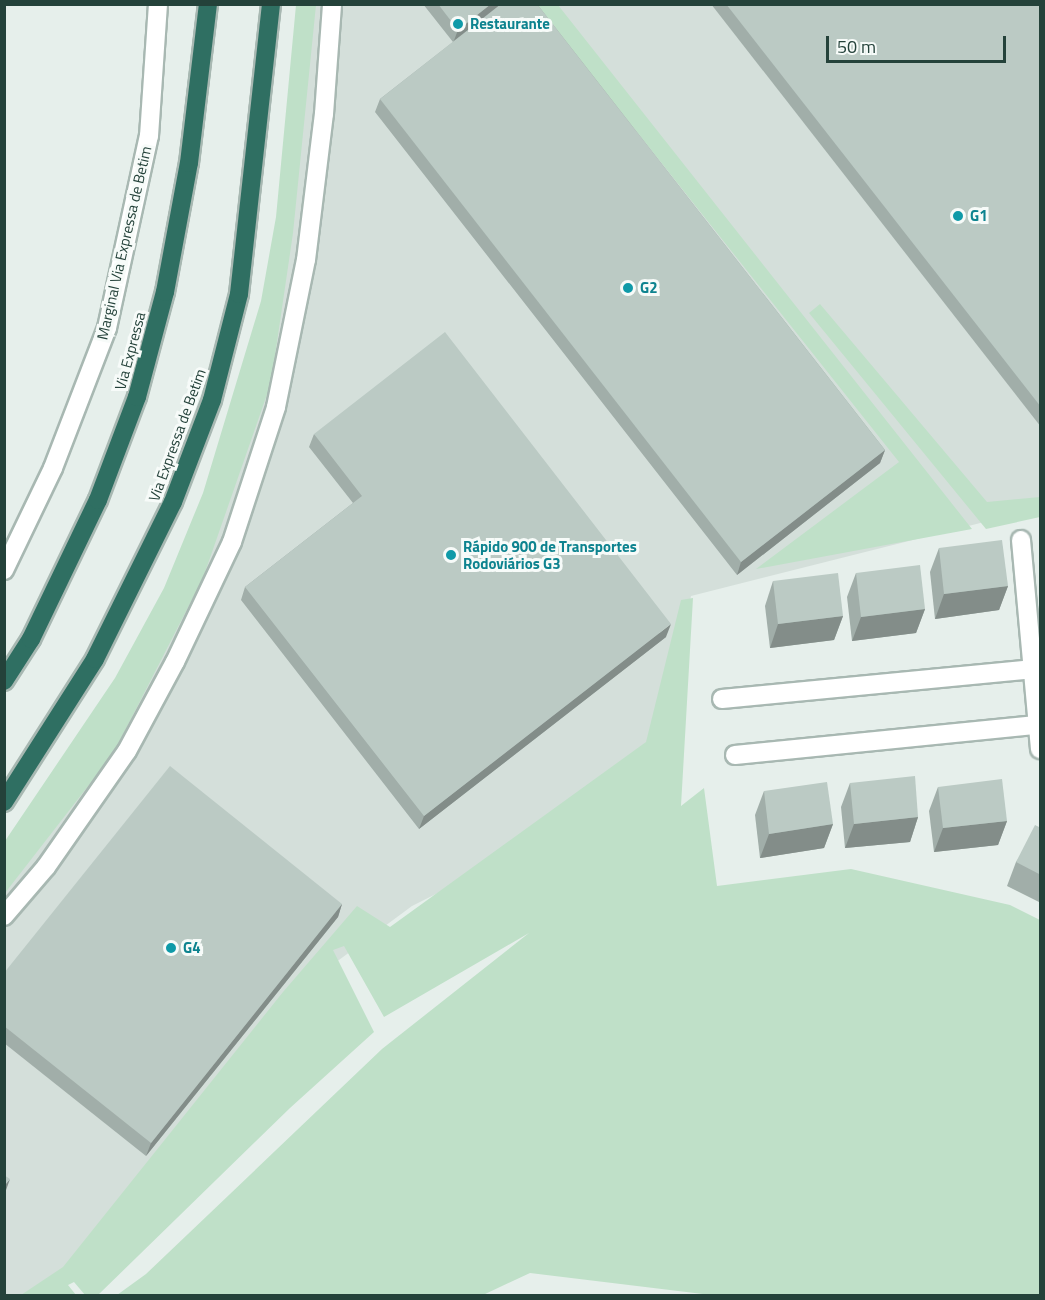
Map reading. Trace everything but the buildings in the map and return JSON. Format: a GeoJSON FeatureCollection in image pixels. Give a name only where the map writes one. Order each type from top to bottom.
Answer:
{"type":"FeatureCollection","features":[{"type":"Feature","properties":{"kind":"highway","name":"Via Expressa"},"geometry":{"type":"LineString","coordinates":[[4,681],[31,639],[98,500],[137,397],[165,292],[184,187],[208,4]]}},
{"type":"Feature","properties":{"kind":"highway","name":"Via Expressa de Betim"},"geometry":{"type":"LineString","coordinates":[[4,802],[95,658],[173,502],[212,400],[239,294],[271,4]]}},
{"type":"Feature","properties":{"kind":"street","name":"Marginal Via Expressa de Betim"},"geometry":{"type":"LineString","coordinates":[[4,570],[53,468],[107,328],[149,136],[158,4]]}},
{"type":"Feature","properties":{"kind":"street"},"geometry":{"type":"LineString","coordinates":[[4,916],[46,867],[127,751],[232,542],[276,407],[306,260],[324,114],[332,4]]}},
{"type":"Feature","properties":{"kind":"street"},"geometry":{"type":"LineString","coordinates":[[1021,540],[1041,749]]}},
{"type":"Feature","properties":{"kind":"street"},"geometry":{"type":"LineString","coordinates":[[722,699],[1032,669]]}},
{"type":"Feature","properties":{"kind":"street"},"geometry":{"type":"LineString","coordinates":[[735,755],[1037,725]]}},
{"type":"Feature","properties":{"kind":"shaded area"},"geometry":{"type":"Polygon","coordinates":[[[302,5],[1040,5],[1040,508],[691,596],[651,786],[412,906],[297,991],[45,1295],[5,1296],[5,851],[119,689],[208,507],[275,273],[302,5]]]}},
{"type":"Feature","properties":{"kind":"green space"},"geometry":{"type":"Polygon","coordinates":[[[296,5],[316,5],[293,233],[271,383],[203,578],[113,754],[5,893],[5,841],[115,678],[164,588],[203,493],[261,301],[276,217],[296,5]]]}},
{"type":"Feature","properties":{"kind":"green space"},"geometry":{"type":"Polygon","coordinates":[[[536,5],[558,5],[972,529],[756,569],[899,462],[536,5]]]}},
{"type":"Feature","properties":{"kind":"green space"},"geometry":{"type":"Polygon","coordinates":[[[820,304],[987,502],[1040,497],[1040,517],[986,529],[809,313],[820,304]]]}},
{"type":"Feature","properties":{"kind":"green space"},"geometry":{"type":"Polygon","coordinates":[[[693,598],[681,806],[704,788],[717,886],[851,869],[1010,905],[1040,920],[1040,1295],[711,1295],[530,1273],[483,1295],[117,1295],[146,1274],[382,1049],[529,933],[384,1017],[344,946],[333,950],[374,1032],[290,1108],[98,1295],[85,1295],[74,1282],[68,1285],[76,1295],[21,1295],[63,1267],[283,992],[357,906],[390,927],[646,742],[681,600],[693,598]]]}},
{"type":"Feature","properties":{"kind":"place","name":"Restaurante"},"geometry":{"type":"Point","coordinates":[458,24]}},
{"type":"Feature","properties":{"kind":"place","name":"G1"},"geometry":{"type":"Point","coordinates":[958,216]}},
{"type":"Feature","properties":{"kind":"place","name":"G2"},"geometry":{"type":"Point","coordinates":[628,288]}},
{"type":"Feature","properties":{"kind":"place","name":"Rápido 900 de Transportes Rodoviários G3"},"geometry":{"type":"Point","coordinates":[451,555]}},
{"type":"Feature","properties":{"kind":"place","name":"G4"},"geometry":{"type":"Point","coordinates":[171,948]}}]}
